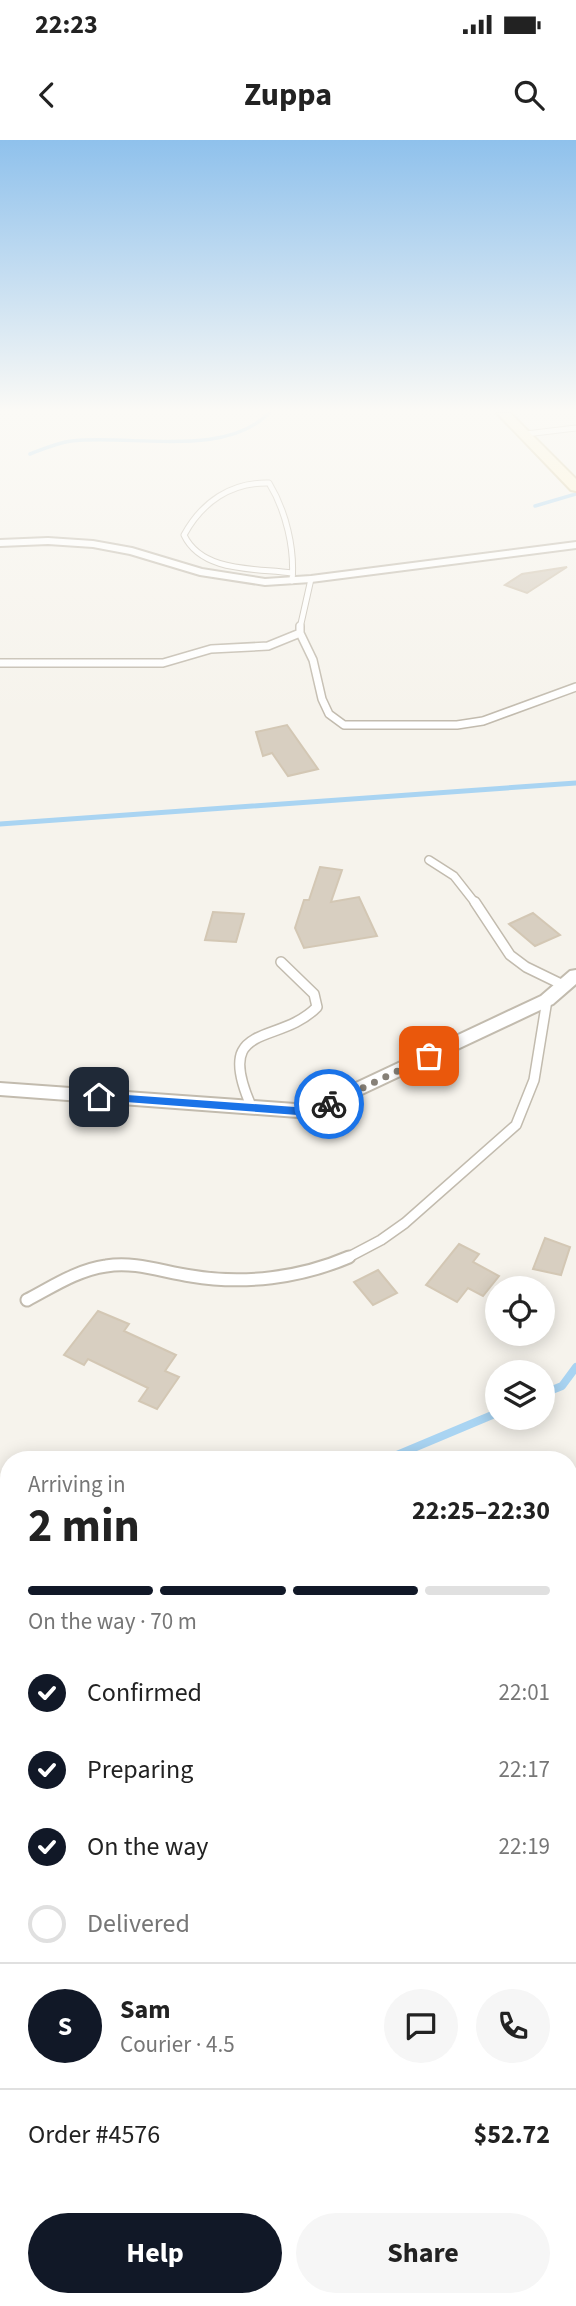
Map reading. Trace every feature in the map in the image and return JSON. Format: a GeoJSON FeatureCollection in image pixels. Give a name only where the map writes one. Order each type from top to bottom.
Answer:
{"type":"FeatureCollection","features":[{"type":"Feature","properties":{"kind":"street"},"geometry":{"type":"LineString","coordinates":[[0,543],[48,541],[93,544],[132,551],[223,577],[265,582],[292,577],[311,579],[576,545]]}},
{"type":"Feature","properties":{"kind":"street"},"geometry":{"type":"LineString","coordinates":[[0,1089],[311,1112],[547,1000],[570,980]]}},
{"type":"Feature","properties":{"kind":"lane"},"geometry":{"type":"LineString","coordinates":[[196,514],[184,536],[185,543],[203,559],[292,577],[294,557],[282,514]]}},
{"type":"Feature","properties":{"kind":"lane"},"geometry":{"type":"LineString","coordinates":[[311,579],[300,622],[300,633],[313,660],[322,699],[329,714],[344,724],[457,725],[483,721],[576,687]]}},
{"type":"Feature","properties":{"kind":"lane"},"geometry":{"type":"LineString","coordinates":[[0,663],[163,663],[211,649],[268,646],[300,633]]}},
{"type":"Feature","properties":{"kind":"lane"},"geometry":{"type":"LineString","coordinates":[[429,860],[454,876],[468,892],[510,955],[526,967],[570,980]]}},
{"type":"Feature","properties":{"kind":"lane"},"geometry":{"type":"LineString","coordinates":[[252,1108],[239,1082],[236,1068],[241,1053],[253,1040],[275,1028],[307,1018],[317,1007],[314,994],[281,962]]}},
{"type":"Feature","properties":{"kind":"lane"},"geometry":{"type":"LineString","coordinates":[[27,1300],[79,1272],[107,1265],[133,1266],[196,1277],[276,1278],[331,1265],[367,1251],[401,1227],[516,1125],[526,1108],[538,1069],[547,1000]]}},
{"type":"Feature","properties":{"kind":"building"},"geometry":{"type":"Polygon","coordinates":[[[567,567],[527,593],[505,585],[522,574],[567,567]]]}},
{"type":"Feature","properties":{"kind":"building"},"geometry":{"type":"Polygon","coordinates":[[[287,725],[318,769],[288,776],[272,753],[263,756],[256,732],[287,725]]]}},
{"type":"Feature","properties":{"kind":"building"},"geometry":{"type":"Polygon","coordinates":[[[320,867],[342,870],[331,902],[359,897],[377,936],[304,948],[295,928],[304,900],[309,900],[320,867]]]}},
{"type":"Feature","properties":{"kind":"building"},"geometry":{"type":"Polygon","coordinates":[[[213,912],[244,914],[236,942],[205,940],[213,912]]]}},
{"type":"Feature","properties":{"kind":"building"},"geometry":{"type":"Polygon","coordinates":[[[533,913],[560,935],[535,946],[509,924],[533,913]]]}},
{"type":"Feature","properties":{"kind":"building"},"geometry":{"type":"Polygon","coordinates":[[[545,1238],[570,1247],[561,1275],[533,1269],[545,1238]]]}},
{"type":"Feature","properties":{"kind":"building"},"geometry":{"type":"Polygon","coordinates":[[[459,1244],[479,1254],[473,1262],[499,1276],[485,1276],[483,1296],[468,1288],[457,1302],[426,1285],[459,1244]]]}},
{"type":"Feature","properties":{"kind":"building"},"geometry":{"type":"Polygon","coordinates":[[[378,1270],[397,1293],[373,1305],[354,1282],[378,1270]]]}},
{"type":"Feature","properties":{"kind":"building"},"geometry":{"type":"Polygon","coordinates":[[[98,1311],[129,1324],[124,1331],[176,1355],[165,1371],[179,1377],[157,1409],[139,1401],[148,1388],[88,1359],[84,1365],[64,1355],[98,1311]]]}},
{"type":"Feature","properties":{"kind":"waterway"},"geometry":{"type":"LineString","coordinates":[[0,824],[576,783]]}},
{"type":"Feature","properties":{"kind":"waterway"},"geometry":{"type":"LineString","coordinates":[[555,1389],[562,1386],[576,1367]]}},
{"type":"Feature","properties":{"kind":"waterway"},"geometry":{"type":"LineString","coordinates":[[406,1451],[485,1418]]}},
{"type":"Feature","properties":{"kind":"way so far"},"geometry":{"type":"LineString","coordinates":[[329,1104],[429,1056]]}},
{"type":"Feature","properties":{"kind":"route"},"geometry":{"type":"LineString","coordinates":[[99,1097],[311,1112],[329,1104]]}}]}
